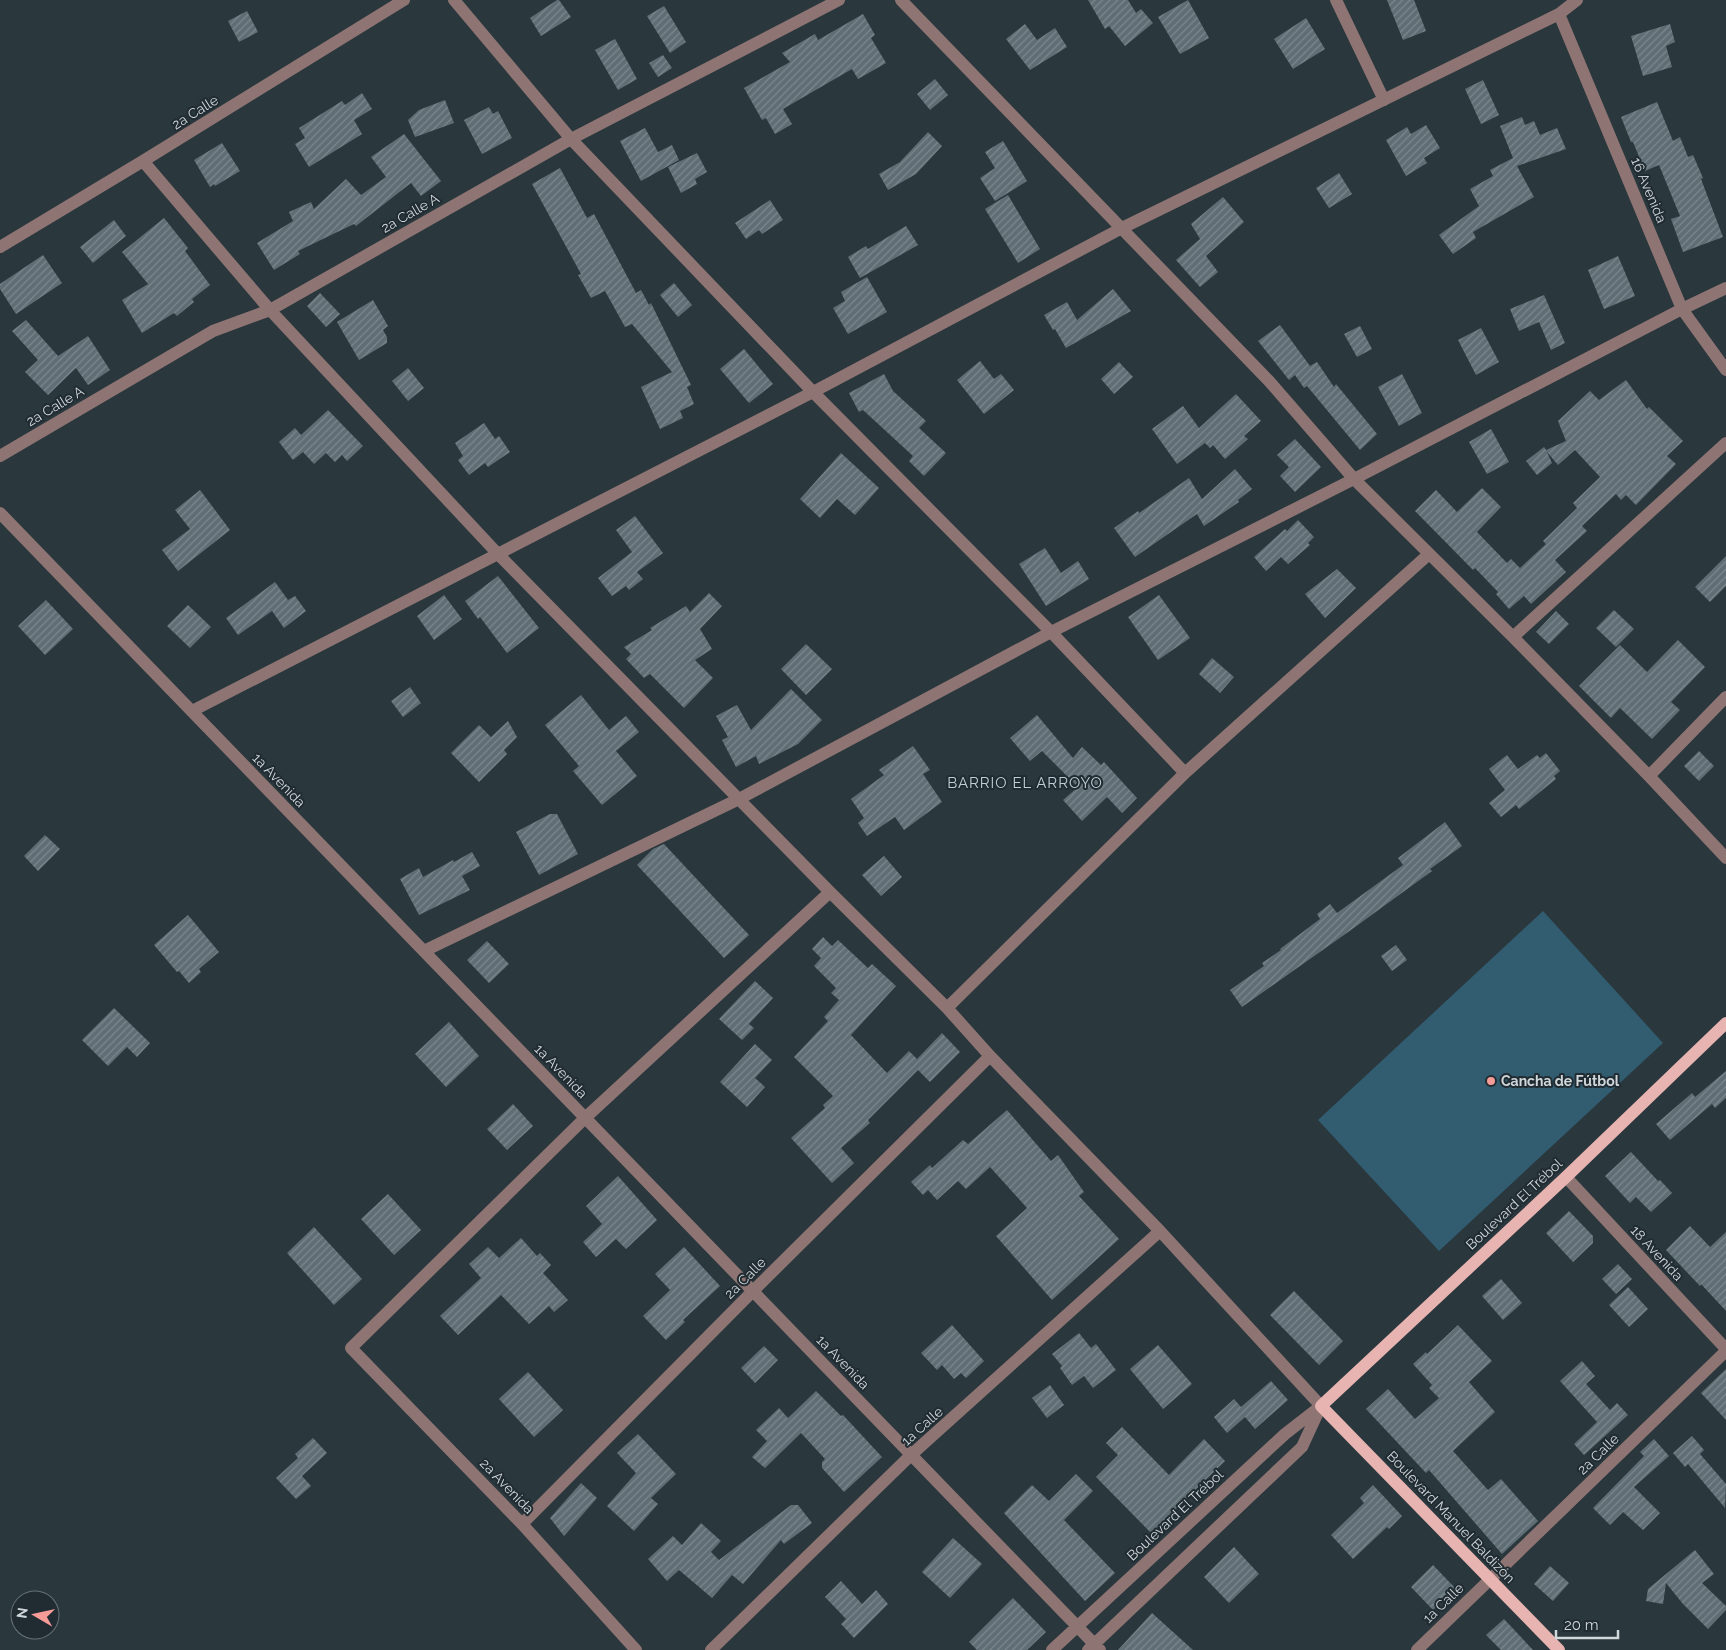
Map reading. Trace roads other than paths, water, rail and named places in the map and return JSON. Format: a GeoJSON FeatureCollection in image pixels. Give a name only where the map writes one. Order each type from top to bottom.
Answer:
{"type":"FeatureCollection","features":[{"type":"Feature","properties":{"kind":"main road","name":"Boulevard El Trébol"},"geometry":{"type":"LineString","coordinates":[[1321,1406],[1566,1177],[1726,1023]]}},
{"type":"Feature","properties":{"kind":"main road","name":"Boulevard Manuel Baldizón"},"geometry":{"type":"LineString","coordinates":[[1321,1406],[1559,1650]]}},
{"type":"Feature","properties":{"kind":"street","name":"2a Calle"},"geometry":{"type":"LineString","coordinates":[[0,247],[404,0]]}},
{"type":"Feature","properties":{"kind":"street"},"geometry":{"type":"LineString","coordinates":[[454,0],[571,139],[813,392],[1051,632],[1185,773]]}},
{"type":"Feature","properties":{"kind":"street","name":"2a Calle A"},"geometry":{"type":"LineString","coordinates":[[0,456],[213,330],[270,310],[571,139],[839,0]]}},
{"type":"Feature","properties":{"kind":"street"},"geometry":{"type":"LineString","coordinates":[[902,0],[1269,381],[1354,479],[1649,776],[1726,858]]}},
{"type":"Feature","properties":{"kind":"street"},"geometry":{"type":"LineString","coordinates":[[1336,0],[1384,100]]}},
{"type":"Feature","properties":{"kind":"street"},"geometry":{"type":"LineString","coordinates":[[192,711],[813,392],[1122,228],[1558,14],[1577,0]]}},
{"type":"Feature","properties":{"kind":"street","name":"16 Avenida"},"geometry":{"type":"LineString","coordinates":[[1558,14],[1682,308],[1726,370]]}},
{"type":"Feature","properties":{"kind":"street"},"geometry":{"type":"LineString","coordinates":[[143,161],[270,310],[497,553],[739,800],[947,1008],[990,1056],[1160,1231],[1321,1406]]}},
{"type":"Feature","properties":{"kind":"street"},"geometry":{"type":"LineString","coordinates":[[424,951],[739,800],[1051,632],[1354,479],[1682,308],[1726,288]]}},
{"type":"Feature","properties":{"kind":"street"},"geometry":{"type":"LineString","coordinates":[[1513,638],[1726,443]]}},
{"type":"Feature","properties":{"kind":"street","name":"1a Avenida"},"geometry":{"type":"LineString","coordinates":[[0,513],[1077,1626],[1094,1648]]}},
{"type":"Feature","properties":{"kind":"street"},"geometry":{"type":"LineString","coordinates":[[947,1008],[1185,773],[1429,554]]}},
{"type":"Feature","properties":{"kind":"street"},"geometry":{"type":"LineString","coordinates":[[1649,776],[1726,698]]}},
{"type":"Feature","properties":{"kind":"street"},"geometry":{"type":"LineString","coordinates":[[585,1118],[830,892]]}},
{"type":"Feature","properties":{"kind":"street","name":"2a Calle"},"geometry":{"type":"LineString","coordinates":[[522,1524],[990,1056]]}},
{"type":"Feature","properties":{"kind":"street","name":"2a Avenida"},"geometry":{"type":"LineString","coordinates":[[585,1118],[351,1348],[522,1524],[636,1650]]}},
{"type":"Feature","properties":{"kind":"street","name":"18 Avenida"},"geometry":{"type":"LineString","coordinates":[[1566,1177],[1726,1350]]}},
{"type":"Feature","properties":{"kind":"street","name":"1a Calle"},"geometry":{"type":"LineString","coordinates":[[710,1650],[911,1455],[1160,1231]]}},
{"type":"Feature","properties":{"kind":"street","name":"2a Calle"},"geometry":{"type":"LineString","coordinates":[[1490,1578],[1726,1350]]}},
{"type":"Feature","properties":{"kind":"street","name":"Boulevard El Trébol"},"geometry":{"type":"LineString","coordinates":[[1052,1650],[1278,1441],[1321,1406]]}},
{"type":"Feature","properties":{"kind":"street","name":"Boulevard El Trébol"},"geometry":{"type":"LineString","coordinates":[[1094,1648],[1302,1447],[1321,1406]]}},
{"type":"Feature","properties":{"kind":"street","name":"1a Calle"},"geometry":{"type":"LineString","coordinates":[[1417,1650],[1490,1578]]}},
{"type":"Feature","properties":{"kind":"place","name":"Cancha de Fútbol"},"geometry":{"type":"Point","coordinates":[1491,1081]}},
{"type":"Feature","properties":{"kind":"district","name":"BARRIO EL ARROYO"},"geometry":{"type":"Point","coordinates":[1025,783]}}]}
